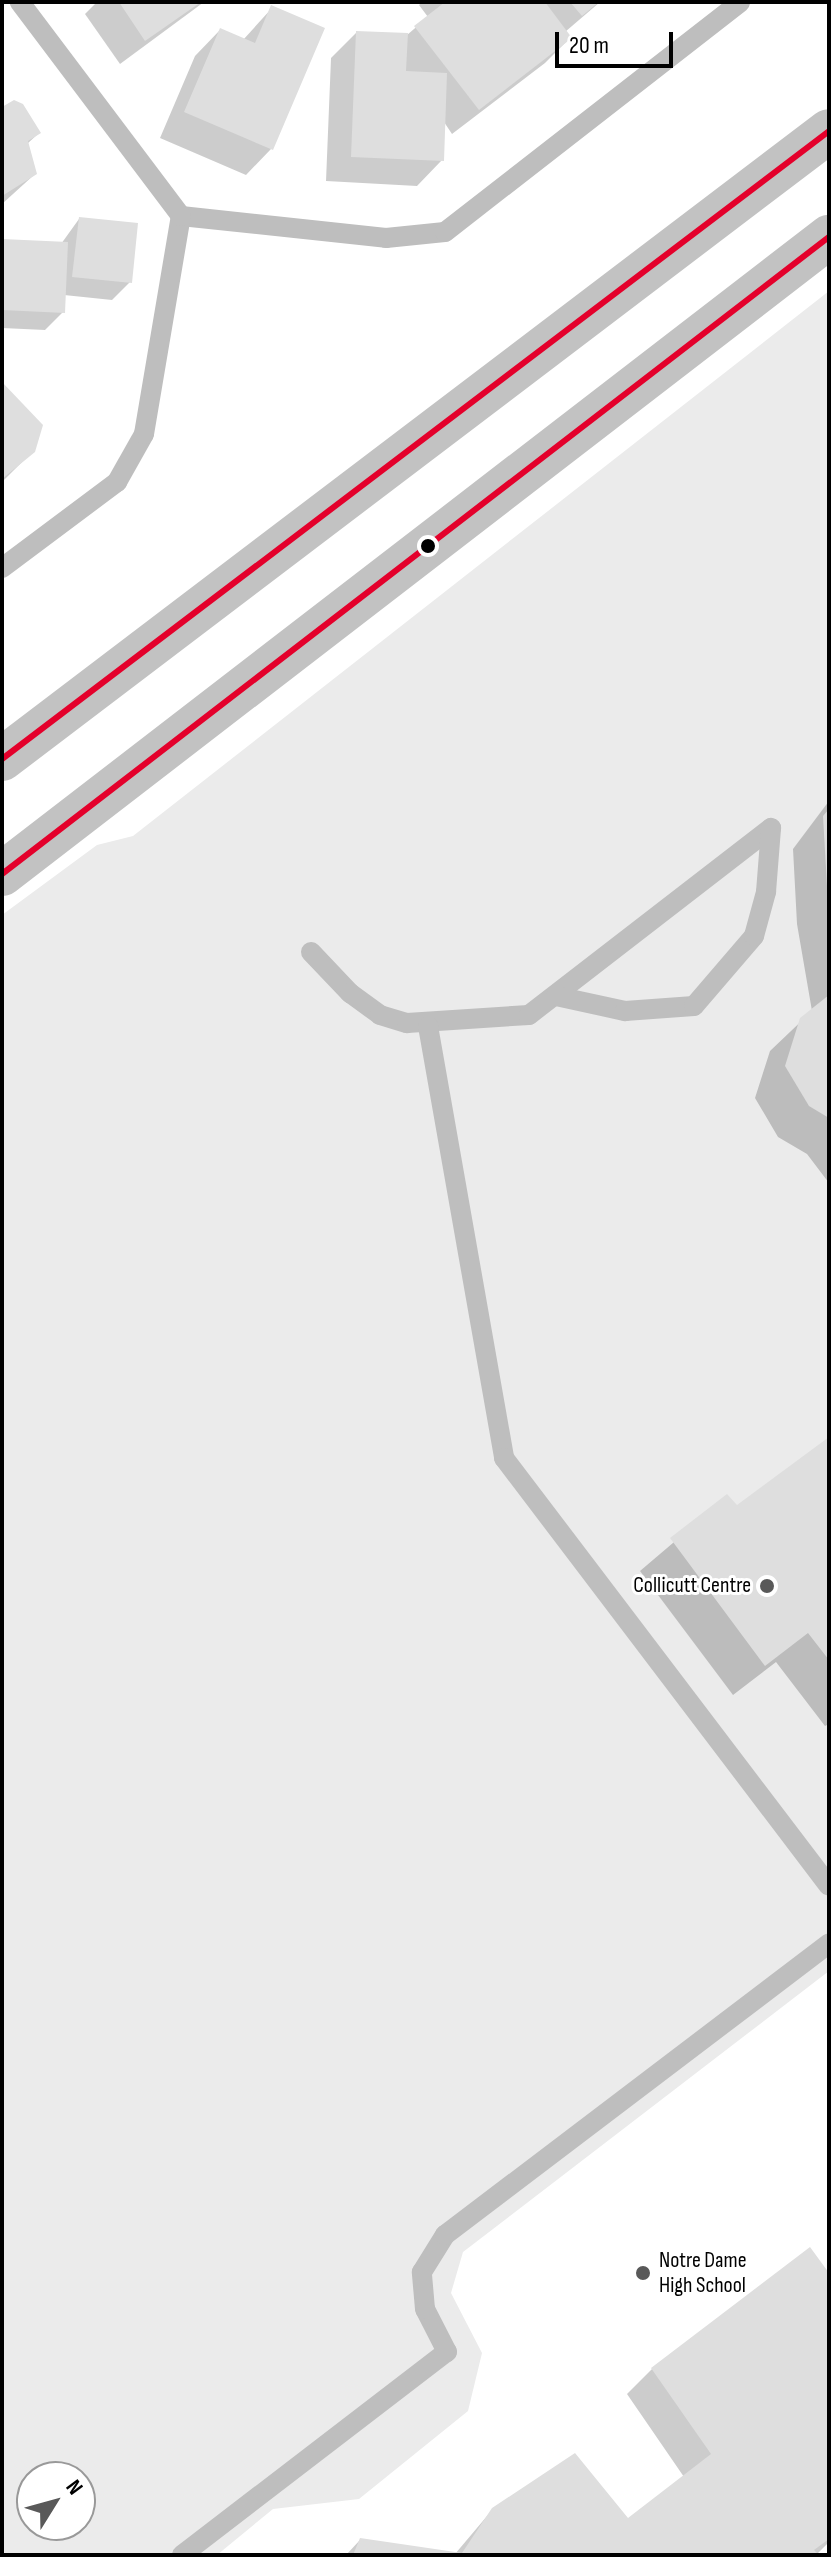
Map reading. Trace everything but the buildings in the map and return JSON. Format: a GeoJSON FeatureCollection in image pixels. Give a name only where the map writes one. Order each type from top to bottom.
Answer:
{"type":"FeatureCollection","features":[{"type":"Feature","properties":{"kind":"main road"},"geometry":{"type":"LineString","coordinates":[[2,759],[829,131]]}},
{"type":"Feature","properties":{"kind":"main road"},"geometry":{"type":"LineString","coordinates":[[2,874],[829,237]]}},
{"type":"Feature","properties":{"kind":"lane"},"geometry":{"type":"LineString","coordinates":[[2,568],[117,482],[144,434],[181,216],[20,2]]}},
{"type":"Feature","properties":{"kind":"lane"},"geometry":{"type":"LineString","coordinates":[[181,216],[386,238],[445,232],[740,2]]}},
{"type":"Feature","properties":{"kind":"lane"},"geometry":{"type":"LineString","coordinates":[[311,952],[350,993],[380,1015],[428,1026],[529,1015],[771,828],[766,892],[754,936],[694,1006],[625,1011],[556,996]]}},
{"type":"Feature","properties":{"kind":"lane"},"geometry":{"type":"LineString","coordinates":[[428,1026],[504,1458],[829,1886]]}},
{"type":"Feature","properties":{"kind":"lane"},"geometry":{"type":"LineString","coordinates":[[182,2555],[447,2352],[425,2309],[422,2272],[445,2235],[829,1943]]}},
{"type":"Feature","properties":{"kind":"shaded area"},"geometry":{"type":"Polygon","coordinates":[[[829,291],[829,1971],[463,2252],[451,2293],[482,2353],[468,2411],[359,2499],[273,2509],[217,2555],[2,2555],[2,915],[97,845],[133,836],[829,291]]]}},
{"type":"Feature","properties":{"kind":"transit line"},"geometry":{"type":"LineString","coordinates":[[2,759],[829,131]]}},
{"type":"Feature","properties":{"kind":"transit line"},"geometry":{"type":"LineString","coordinates":[[2,874],[829,237]]}},
{"type":"Feature","properties":{"kind":"place","name":"Collicutt Centre"},"geometry":{"type":"Point","coordinates":[767,1586]}},
{"type":"Feature","properties":{"kind":"place","name":"Notre Dame High School"},"geometry":{"type":"Point","coordinates":[643,2273]}}]}
